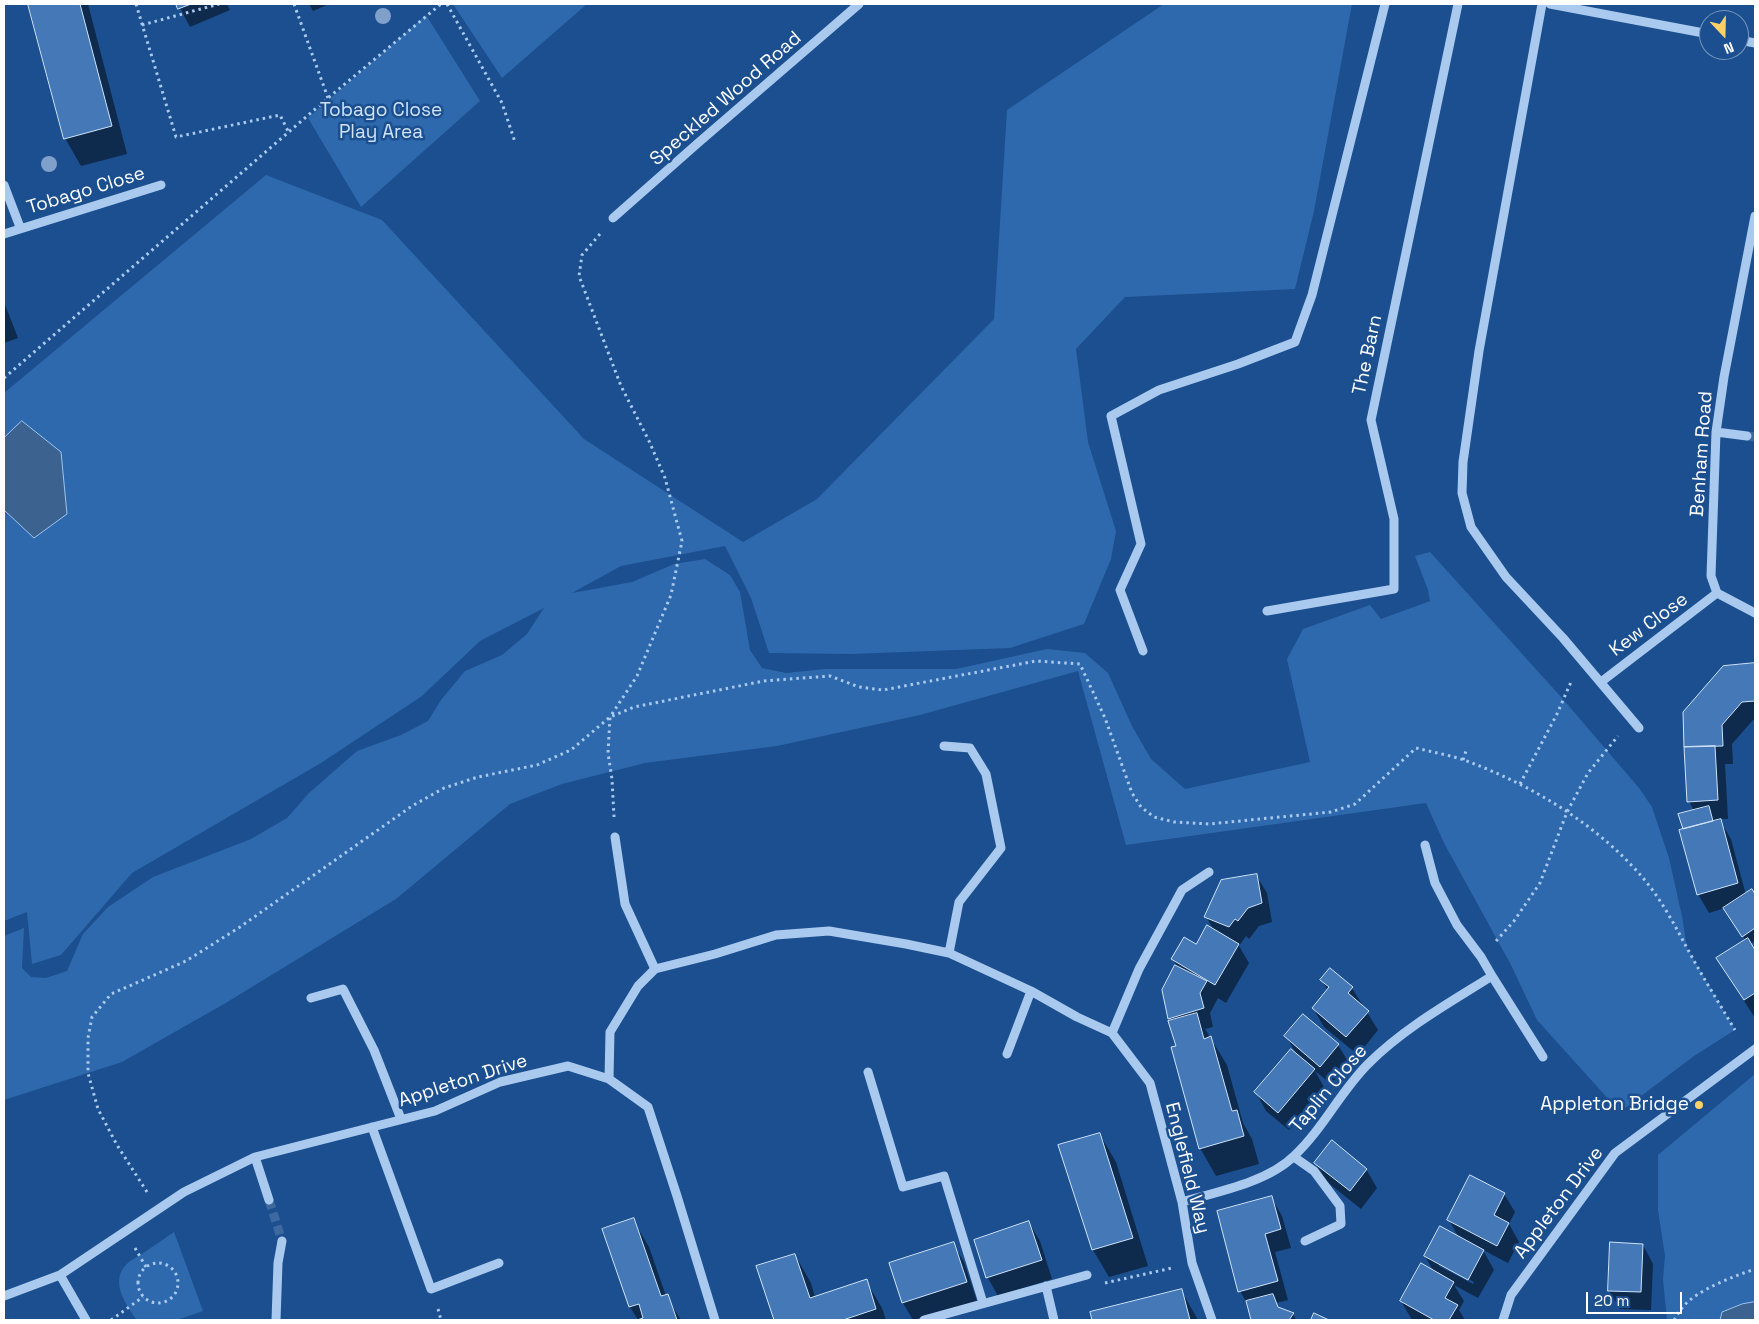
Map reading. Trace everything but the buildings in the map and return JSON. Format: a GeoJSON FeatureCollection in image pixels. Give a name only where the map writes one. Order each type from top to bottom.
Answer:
{"type":"FeatureCollection","features":[{"type":"Feature","properties":{"kind":"street","name":"Speckled Wood Road"},"geometry":{"type":"LineString","coordinates":[[613,218],[859,4]]}},
{"type":"Feature","properties":{"kind":"street"},"geometry":{"type":"LineString","coordinates":[[1143,651],[1120,590],[1141,544],[1111,416],[1159,390],[1238,364],[1295,342],[1312,295],[1385,4]]}},
{"type":"Feature","properties":{"kind":"street","name":"The Barn"},"geometry":{"type":"LineString","coordinates":[[1267,611],[1394,589],[1394,519],[1371,420],[1458,4]]}},
{"type":"Feature","properties":{"kind":"street","name":"Kew Close"},"geometry":{"type":"LineString","coordinates":[[1542,4],[1479,351],[1463,462],[1462,493],[1471,527],[1501,570],[1563,638],[1639,728]]}},
{"type":"Feature","properties":{"kind":"street"},"geometry":{"type":"LineString","coordinates":[[1550,4],[1699,32]]}},
{"type":"Feature","properties":{"kind":"street","name":"Tobago Close"},"geometry":{"type":"LineString","coordinates":[[4,185],[20,227]]}},
{"type":"Feature","properties":{"kind":"street","name":"Tobago Close"},"geometry":{"type":"LineString","coordinates":[[4,234],[20,227],[161,185]]}},
{"type":"Feature","properties":{"kind":"street","name":"Benham Road"},"geometry":{"type":"LineString","coordinates":[[1717,593],[1711,576],[1716,432],[1724,377],[1755,216]]}},
{"type":"Feature","properties":{"kind":"street"},"geometry":{"type":"LineString","coordinates":[[1716,432],[1748,436]]}},
{"type":"Feature","properties":{"kind":"street"},"geometry":{"type":"LineString","coordinates":[[1717,593],[1755,613]]}},
{"type":"Feature","properties":{"kind":"street","name":"Kew Close"},"geometry":{"type":"LineString","coordinates":[[1601,682],[1717,593]]}},
{"type":"Feature","properties":{"kind":"street"},"geometry":{"type":"LineString","coordinates":[[944,746],[970,748],[986,774],[1001,848],[959,902],[949,953]]}},
{"type":"Feature","properties":{"kind":"street"},"geometry":{"type":"LineString","coordinates":[[609,1079],[610,1032],[638,986],[655,969],[625,904],[615,837]]}},
{"type":"Feature","properties":{"kind":"street"},"geometry":{"type":"LineString","coordinates":[[1425,845],[1435,883],[1457,925],[1482,957],[1543,1057]]}},
{"type":"Feature","properties":{"kind":"street"},"geometry":{"type":"LineString","coordinates":[[1112,1034],[1139,969],[1182,890],[1209,872]]}},
{"type":"Feature","properties":{"kind":"street","name":"Englefield Way"},"geometry":{"type":"LineString","coordinates":[[655,969],[715,954],[776,935],[829,932],[949,953],[1031,991],[1112,1034],[1150,1083],[1182,1202],[1192,1264],[1212,1320]]}},
{"type":"Feature","properties":{"kind":"street","name":"Taplin Close"},"geometry":{"type":"LineString","coordinates":[[1182,1202],[1239,1186],[1279,1168],[1294,1157],[1367,1064],[1405,1031],[1492,976]]}},
{"type":"Feature","properties":{"kind":"street"},"geometry":{"type":"LineString","coordinates":[[311,998],[343,989],[374,1050],[402,1119]]}},
{"type":"Feature","properties":{"kind":"street"},"geometry":{"type":"LineString","coordinates":[[1007,1054],[1031,991]]}},
{"type":"Feature","properties":{"kind":"street","name":"Appleton Drive"},"geometry":{"type":"LineString","coordinates":[[1503,1320],[1511,1295],[1615,1154],[1755,1049]]}},
{"type":"Feature","properties":{"kind":"street","name":"Appleton Drive"},"geometry":{"type":"LineString","coordinates":[[4,1296],[60,1275],[184,1192],[255,1157],[435,1111],[500,1082],[568,1066],[609,1079],[648,1107],[715,1320]]}},
{"type":"Feature","properties":{"kind":"street"},"geometry":{"type":"LineString","coordinates":[[868,1072],[903,1186],[944,1176],[983,1304]]}},
{"type":"Feature","properties":{"kind":"street"},"geometry":{"type":"LineString","coordinates":[[372,1126],[431,1289],[499,1263]]}},
{"type":"Feature","properties":{"kind":"street"},"geometry":{"type":"LineString","coordinates":[[255,1157],[269,1200]]}},
{"type":"Feature","properties":{"kind":"street"},"geometry":{"type":"LineString","coordinates":[[1294,1157],[1314,1171],[1340,1206],[1341,1224],[1305,1241]]}},
{"type":"Feature","properties":{"kind":"street"},"geometry":{"type":"LineString","coordinates":[[276,1320],[278,1262],[282,1241]]}},
{"type":"Feature","properties":{"kind":"street"},"geometry":{"type":"LineString","coordinates":[[60,1275],[86,1320]]}},
{"type":"Feature","properties":{"kind":"street"},"geometry":{"type":"LineString","coordinates":[[924,1320],[1086,1275]]}},
{"type":"Feature","properties":{"kind":"street"},"geometry":{"type":"LineString","coordinates":[[1046,1286],[1054,1320]]}},
{"type":"Feature","properties":{"kind":"path"},"geometry":{"type":"LineString","coordinates":[[136,4],[176,137],[280,114],[289,133]]}},
{"type":"Feature","properties":{"kind":"path"},"geometry":{"type":"LineString","coordinates":[[142,25],[219,4]]}},
{"type":"Feature","properties":{"kind":"path"},"geometry":{"type":"LineString","coordinates":[[294,4],[328,98]]}},
{"type":"Feature","properties":{"kind":"path"},"geometry":{"type":"LineString","coordinates":[[4,378],[328,98],[441,4]]}},
{"type":"Feature","properties":{"kind":"path"},"geometry":{"type":"LineString","coordinates":[[447,4],[502,103],[515,142]]}},
{"type":"Feature","properties":{"kind":"path"},"geometry":{"type":"LineString","coordinates":[[159,1209],[117,1145],[98,1109],[88,1073],[88,1038],[92,1017],[111,994],[186,961],[249,921],[412,806],[444,788],[478,777],[537,764],[571,750],[610,717],[636,676],[671,595],[682,541],[665,478],[649,441],[621,386],[579,276],[582,255],[613,218]]}},
{"type":"Feature","properties":{"kind":"path"},"geometry":{"type":"LineString","coordinates":[[1520,784],[1557,714],[1581,659]]}},
{"type":"Feature","properties":{"kind":"path"},"geometry":{"type":"LineString","coordinates":[[610,717],[634,707],[764,681],[830,676],[859,687],[883,690],[1036,661],[1080,664],[1105,718],[1132,793],[1141,807],[1154,817],[1174,822],[1209,824],[1330,812],[1355,804],[1416,748],[1463,760],[1520,784],[1567,812],[1603,839],[1643,878],[1677,927],[1687,948],[1735,1030]]}},
{"type":"Feature","properties":{"kind":"path"},"geometry":{"type":"LineString","coordinates":[[610,717],[608,753],[612,779],[615,837]]}},
{"type":"Feature","properties":{"kind":"path"},"geometry":{"type":"LineString","coordinates":[[1482,957],[1514,921],[1540,883],[1567,812],[1588,773],[1615,740],[1629,718]]}},
{"type":"Feature","properties":{"kind":"path"},"geometry":{"type":"LineString","coordinates":[[1463,760],[1466,751]]}},
{"type":"Feature","properties":{"kind":"path"},"geometry":{"type":"LineString","coordinates":[[158,1263],[174,1271],[177,1277],[177,1290],[174,1296],[168,1300],[155,1303],[143,1296],[138,1284],[138,1277],[146,1267],[158,1263]]}},
{"type":"Feature","properties":{"kind":"path"},"geometry":{"type":"LineString","coordinates":[[1086,1275],[1102,1284],[1192,1264]]}},
{"type":"Feature","properties":{"kind":"path"},"geometry":{"type":"LineString","coordinates":[[1674,1320],[1683,1306],[1703,1292],[1732,1277],[1755,1269]]}},
{"type":"Feature","properties":{"kind":"path"},"geometry":{"type":"LineString","coordinates":[[111,1320],[143,1296]]}},
{"type":"Feature","properties":{"kind":"green space"},"geometry":{"type":"Polygon","coordinates":[[[453,4],[587,4],[502,78],[453,4]]]}},
{"type":"Feature","properties":{"kind":"green space"},"geometry":{"type":"Polygon","coordinates":[[[1164,4],[1352,4],[1314,211],[1295,289],[1125,297],[1076,349],[1088,442],[1116,531],[1111,559],[1084,624],[1010,648],[851,654],[769,653],[751,598],[725,546],[621,566],[572,593],[632,582],[674,564],[705,559],[730,575],[740,592],[750,650],[762,668],[786,673],[825,669],[956,669],[1047,649],[1085,653],[1108,673],[1132,726],[1151,759],[1185,789],[1310,762],[1287,659],[1303,629],[1370,605],[1381,619],[1430,601],[1428,590],[1415,556],[1430,552],[1562,698],[1639,788],[1652,807],[1669,858],[1687,948],[1735,1030],[1694,1056],[1620,1112],[1537,1020],[1511,965],[1444,843],[1426,803],[1126,845],[1078,671],[920,715],[777,746],[645,763],[562,784],[510,804],[396,899],[224,1004],[122,1062],[4,1100],[4,936],[24,928],[22,968],[31,977],[46,978],[67,971],[83,934],[108,907],[153,877],[251,839],[287,818],[309,793],[357,751],[401,735],[428,721],[441,700],[465,671],[502,655],[527,634],[544,608],[480,641],[422,696],[321,763],[132,873],[61,955],[32,964],[27,912],[4,921],[4,393],[266,175],[382,220],[584,439],[743,542],[817,499],[994,319],[1007,110],[1164,4]]]}},
{"type":"Feature","properties":{"kind":"green space","name":"Tobago Close Play Area"},"geometry":{"type":"Polygon","coordinates":[[[426,15],[480,101],[361,207],[308,118],[426,15]]]}},
{"type":"Feature","properties":{"kind":"green space"},"geometry":{"type":"Polygon","coordinates":[[[1755,1074],[1755,1302],[1742,1304],[1722,1312],[1720,1320],[1667,1320],[1663,1279],[1665,1256],[1658,1210],[1658,1155],[1755,1074]]]}},
{"type":"Feature","properties":{"kind":"green space"},"geometry":{"type":"Polygon","coordinates":[[[174,1232],[203,1311],[177,1320],[137,1320],[124,1299],[119,1284],[120,1276],[129,1262],[174,1232]]]}},
{"type":"Feature","properties":{"kind":"shaded area"},"geometry":{"type":"Polygon","coordinates":[[[22,421],[61,452],[67,514],[34,538],[4,510],[4,438],[22,421]]]}},
{"type":"Feature","properties":{"kind":"shaded area"},"geometry":{"type":"Polygon","coordinates":[[[1755,1302],[1755,1320],[1720,1320],[1722,1312],[1742,1304],[1755,1302]]]}},
{"type":"Feature","properties":{"kind":"tunnel"},"geometry":{"type":"LineString","coordinates":[[1747,436],[1755,437]]}},
{"type":"Feature","properties":{"kind":"tunnel"},"geometry":{"type":"LineString","coordinates":[[269,1200],[282,1241]]}},
{"type":"Feature","properties":{"kind":"place","name":"Appleton Bridge"},"geometry":{"type":"Point","coordinates":[1699,1105]}}]}
